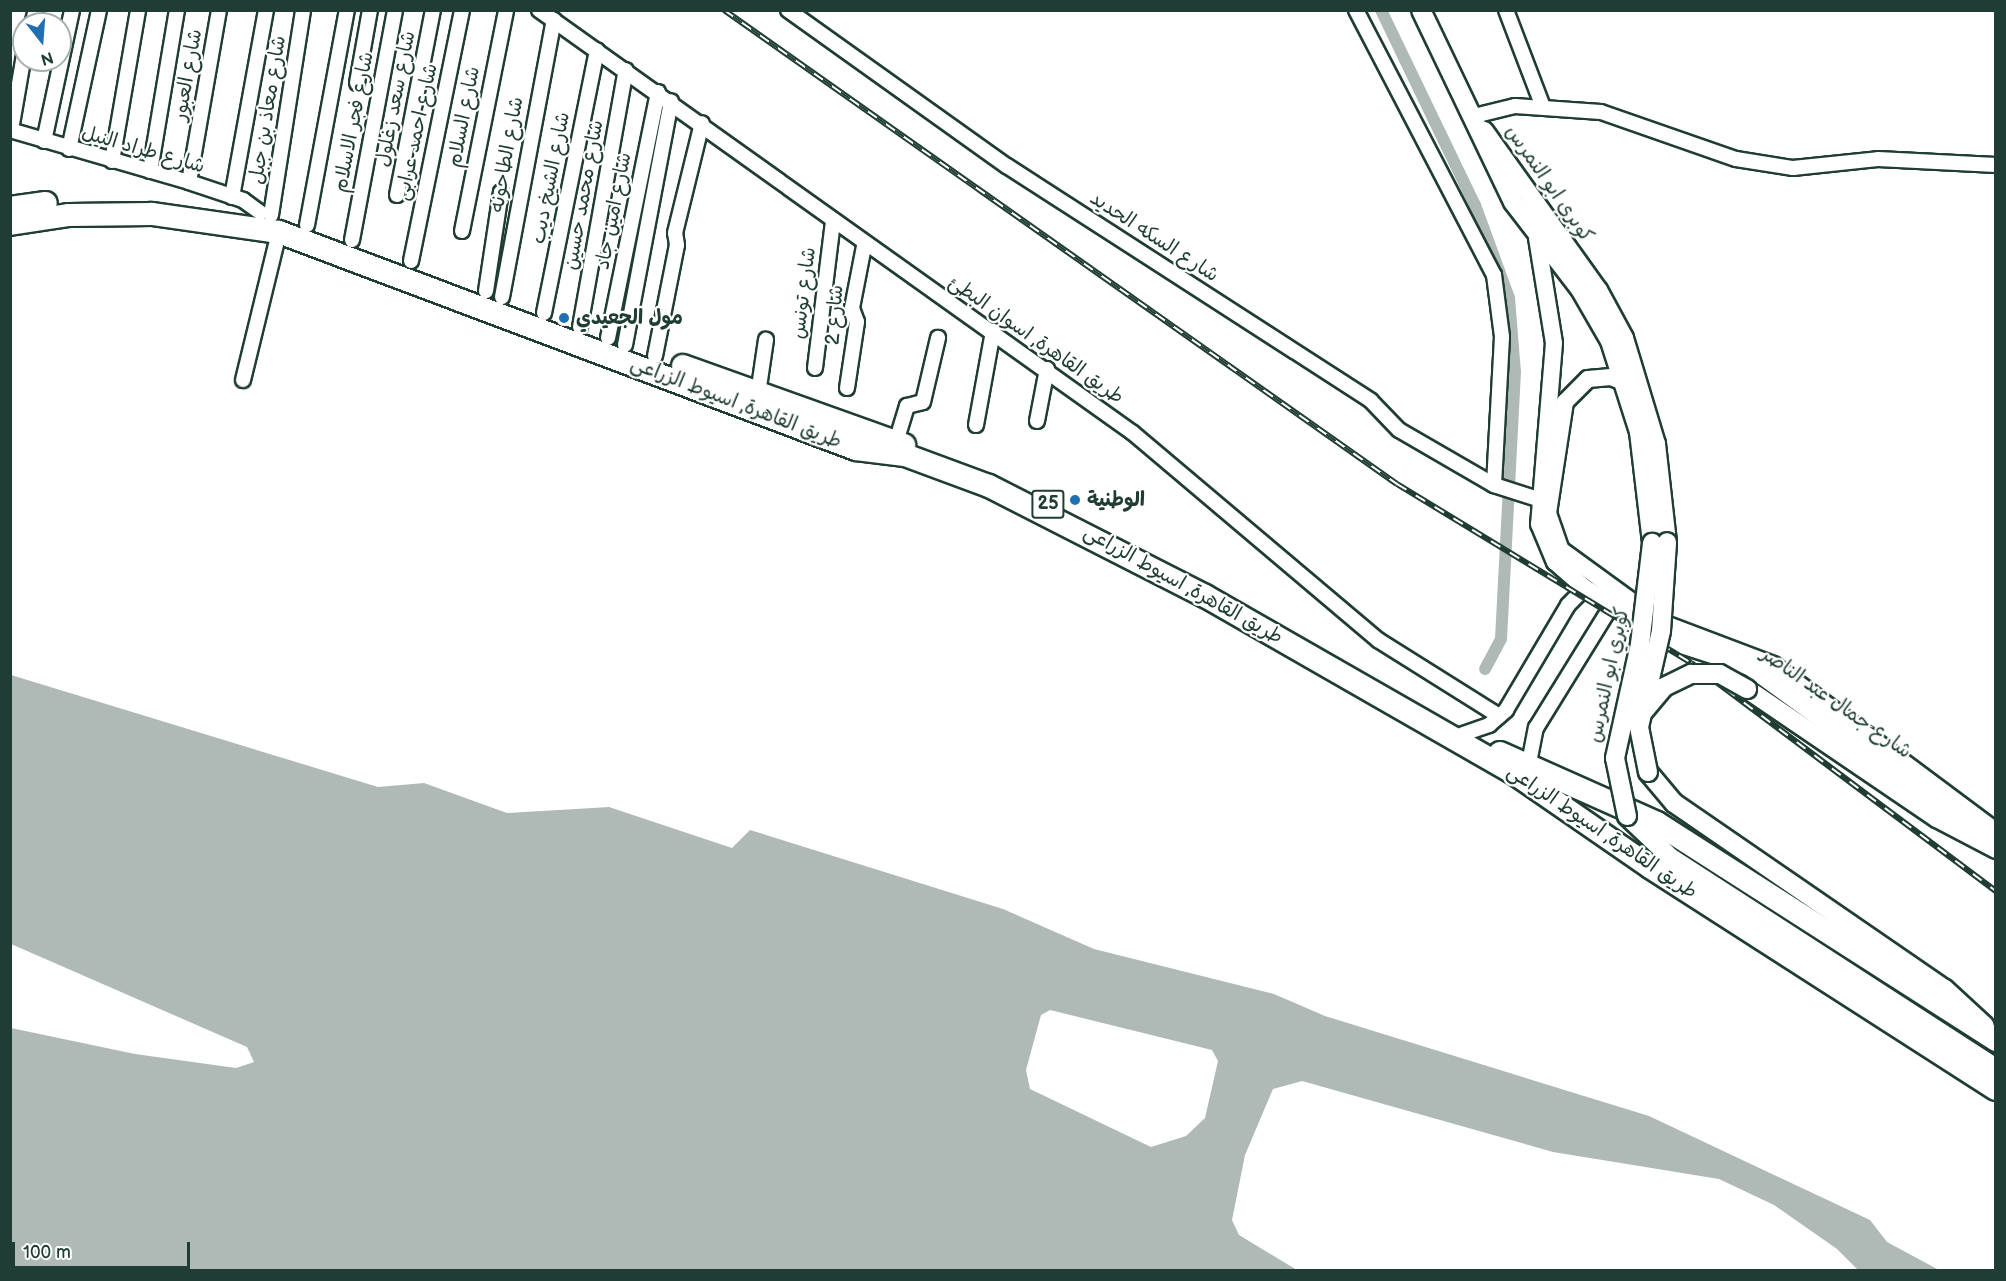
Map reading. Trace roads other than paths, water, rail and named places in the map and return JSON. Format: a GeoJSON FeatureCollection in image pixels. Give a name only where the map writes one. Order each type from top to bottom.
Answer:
{"type":"FeatureCollection","features":[{"type":"Feature","properties":{"kind":"highway","name":"طريق القاهرة, اسيوط الزراعى"},"geometry":{"type":"LineString","coordinates":[[10,208],[153,199],[307,225],[411,261],[655,356],[896,442],[1086,523],[1463,734],[1657,823],[1995,1040]]}},
{"type":"Feature","properties":{"kind":"highway","name":"طريق القاهرة, اسيوط الزراعى"},"geometry":{"type":"LineString","coordinates":[[10,224],[69,215],[152,214],[270,220],[856,449],[905,455],[950,471],[1065,521],[1511,771],[1650,867],[1995,1089]]}},
{"type":"Feature","properties":{"kind":"main road"},"geometry":{"type":"LineString","coordinates":[[1421,10],[1477,122]]}},
{"type":"Feature","properties":{"kind":"main road","name":"كوبري ابو النمرس"},"geometry":{"type":"LineString","coordinates":[[1477,122],[1485,147],[1536,238],[1593,308],[1626,383],[1645,465],[1659,542],[1615,758],[1627,816],[1670,857],[1995,1068]]}},
{"type":"Feature","properties":{"kind":"main road","name":"كوبري ابو النمرس"},"geometry":{"type":"LineString","coordinates":[[1477,122],[1598,290],[1622,332],[1656,444],[1661,631],[1641,715],[1640,750],[1648,772],[1674,803],[1945,989],[1995,1040]]}},
{"type":"Feature","properties":{"kind":"main road"},"geometry":{"type":"LineString","coordinates":[[1641,715],[1664,687],[1691,674],[1720,674],[1747,688],[1937,818],[1995,848]]}},
{"type":"Feature","properties":{"kind":"street"},"geometry":{"type":"LineString","coordinates":[[44,141],[72,10]]}},
{"type":"Feature","properties":{"kind":"street"},"geometry":{"type":"LineString","coordinates":[[69,149],[99,10]]}},
{"type":"Feature","properties":{"kind":"street"},"geometry":{"type":"LineString","coordinates":[[112,161],[138,10]]}},
{"type":"Feature","properties":{"kind":"street"},"geometry":{"type":"LineString","coordinates":[[150,171],[177,10]]}},
{"type":"Feature","properties":{"kind":"street","name":"شارع العبور"},"geometry":{"type":"LineString","coordinates":[[189,182],[219,10]]}},
{"type":"Feature","properties":{"kind":"street"},"geometry":{"type":"LineString","coordinates":[[232,197],[266,10]]}},
{"type":"Feature","properties":{"kind":"street","name":"شارع معاذ بن جبل"},"geometry":{"type":"LineString","coordinates":[[243,380],[303,10]]}},
{"type":"Feature","properties":{"kind":"street"},"geometry":{"type":"LineString","coordinates":[[307,225],[347,10]]}},
{"type":"Feature","properties":{"kind":"street"},"geometry":{"type":"LineString","coordinates":[[357,83],[370,10]]}},
{"type":"Feature","properties":{"kind":"street","name":"شارع فجر الاسلام"},"geometry":{"type":"LineString","coordinates":[[352,240],[395,10]]}},
{"type":"Feature","properties":{"kind":"street","name":"شارع سعد زغلول"},"geometry":{"type":"LineString","coordinates":[[398,195],[433,10]]}},
{"type":"Feature","properties":{"kind":"street","name":"شارع احمد عرابى"},"geometry":{"type":"LineString","coordinates":[[411,261],[462,10]]}},
{"type":"Feature","properties":{"kind":"street","name":"شارع السلام"},"geometry":{"type":"LineString","coordinates":[[462,231],[506,10]]}},
{"type":"Feature","properties":{"kind":"street","name":"طريق القاهرة, اسوان البطئ"},"geometry":{"type":"LineString","coordinates":[[539,10],[702,123],[864,246],[1047,369],[1160,454],[1378,640],[1499,716]]}},
{"type":"Feature","properties":{"kind":"street","name":"شارع السكه الحديد"},"geometry":{"type":"LineString","coordinates":[[788,10],[1007,166],[1366,398],[1399,430],[1498,487],[1531,497]]}},
{"type":"Feature","properties":{"kind":"street"},"geometry":{"type":"LineString","coordinates":[[1356,10],[1494,275],[1502,337],[1498,487]]}},
{"type":"Feature","properties":{"kind":"street"},"geometry":{"type":"LineString","coordinates":[[1506,10],[1543,107]]}},
{"type":"Feature","properties":{"kind":"street","name":"شارع الطاحونه"},"geometry":{"type":"LineString","coordinates":[[494,294],[554,20]]}},
{"type":"Feature","properties":{"kind":"street","name":"شارع الشيخ ديب"},"geometry":{"type":"LineString","coordinates":[[544,313],[597,50]]}},
{"type":"Feature","properties":{"kind":"street","name":"شارع محمد حسين"},"geometry":{"type":"LineString","coordinates":[[580,327],[626,70]]}},
{"type":"Feature","properties":{"kind":"street"},"geometry":{"type":"LineString","coordinates":[[11,130],[21,72]]}},
{"type":"Feature","properties":{"kind":"street","name":"شارع امين جاد"},"geometry":{"type":"LineString","coordinates":[[616,341],[658,92]]}},
{"type":"Feature","properties":{"kind":"street"},"geometry":{"type":"LineString","coordinates":[[616,341],[671,101]]}},
{"type":"Feature","properties":{"kind":"street"},"geometry":{"type":"LineString","coordinates":[[1477,122],[1515,106],[1543,107],[1601,112],[1736,159],[1793,168],[1878,159],[1995,165]]}},
{"type":"Feature","properties":{"kind":"street"},"geometry":{"type":"LineString","coordinates":[[655,356],[677,245],[675,233],[702,123]]}},
{"type":"Feature","properties":{"kind":"street","name":"شارع طراد النيل"},"geometry":{"type":"LineString","coordinates":[[11,130],[69,149],[189,182],[232,197],[270,220]]}},
{"type":"Feature","properties":{"kind":"street"},"geometry":{"type":"LineString","coordinates":[[494,294],[501,192]]}},
{"type":"Feature","properties":{"kind":"street","name":"شارع تونس"},"geometry":{"type":"LineString","coordinates":[[815,368],[833,222]]}},
{"type":"Feature","properties":{"kind":"street","name":"شارع جمال عبد الناصر"},"geometry":{"type":"LineString","coordinates":[[1536,238],[1554,343],[1531,497],[1550,554],[1585,588],[1681,645],[1749,667],[1995,848]]}},
{"type":"Feature","properties":{"kind":"street","name":"شارع 2"},"geometry":{"type":"LineString","coordinates":[[847,388],[857,322],[852,308],[864,246]]}},
{"type":"Feature","properties":{"kind":"street"},"geometry":{"type":"LineString","coordinates":[[976,425],[993,331]]}},
{"type":"Feature","properties":{"kind":"street"},"geometry":{"type":"LineString","coordinates":[[896,442],[907,406],[923,402],[938,338]]}},
{"type":"Feature","properties":{"kind":"street"},"geometry":{"type":"LineString","coordinates":[[758,393],[766,340]]}},
{"type":"Feature","properties":{"kind":"street"},"geometry":{"type":"LineString","coordinates":[[1037,420],[1047,369]]}},
{"type":"Feature","properties":{"kind":"street","name":"شارع جمال عبد الناصر"},"geometry":{"type":"LineString","coordinates":[[1626,383],[1611,377],[1588,379],[1565,402],[1548,513],[1561,550],[1660,622],[1773,665],[1995,831]]}},
{"type":"Feature","properties":{"kind":"street"},"geometry":{"type":"LineString","coordinates":[[1463,734],[1499,716],[1564,612],[1585,588]]}},
{"type":"Feature","properties":{"kind":"street"},"geometry":{"type":"LineString","coordinates":[[1529,763],[1532,737],[1595,636],[1612,604]]}},
{"type":"Feature","properties":{"kind":"waterway"},"geometry":{"type":"LineString","coordinates":[[1381,10],[1475,205],[1509,298],[1515,372],[1501,639],[1485,669]]}},
{"type":"Feature","properties":{"kind":"railway"},"geometry":{"type":"LineString","coordinates":[[724,10],[1397,484],[1691,663],[1996,891]]}},
{"type":"Feature","properties":{"kind":"place","name":"مول الجعيدي"},"geometry":{"type":"Point","coordinates":[564,318]}},
{"type":"Feature","properties":{"kind":"place","name":"الوطنية"},"geometry":{"type":"Point","coordinates":[1075,500]}}]}
